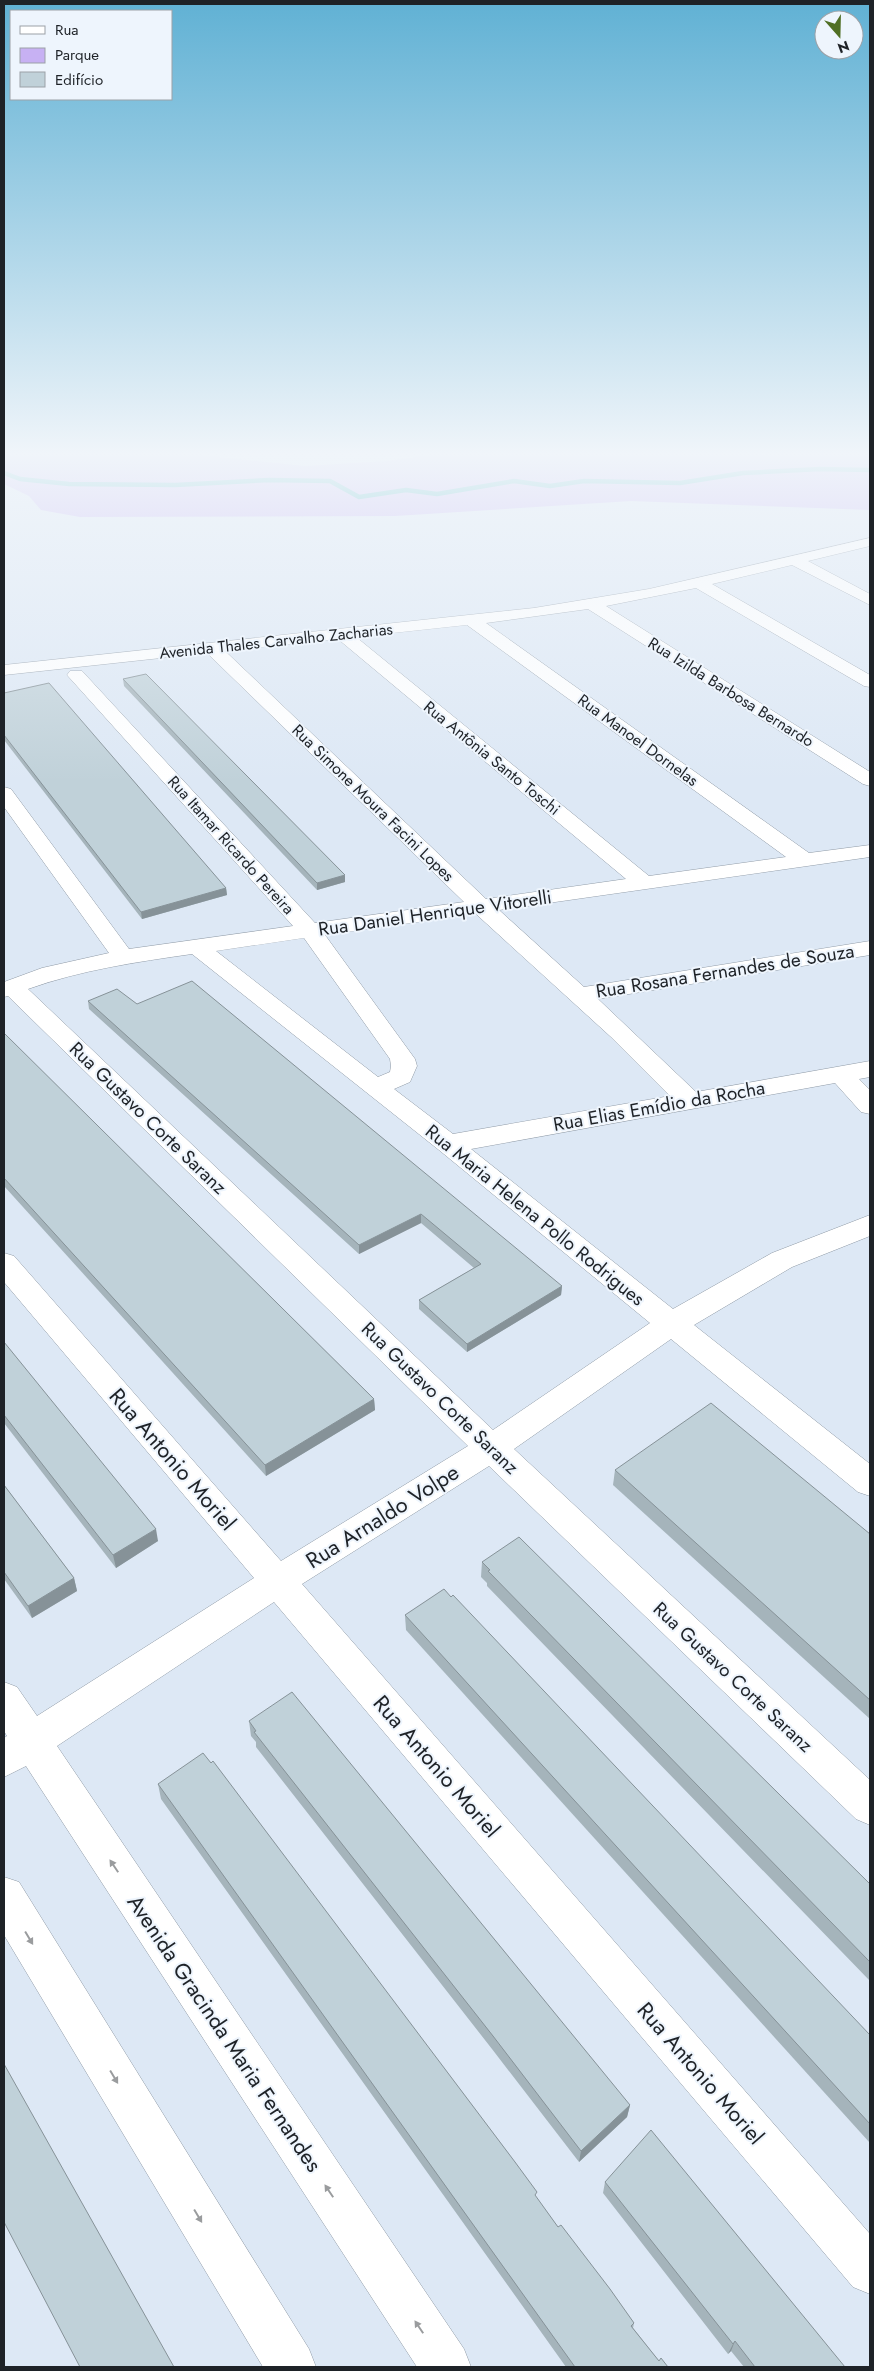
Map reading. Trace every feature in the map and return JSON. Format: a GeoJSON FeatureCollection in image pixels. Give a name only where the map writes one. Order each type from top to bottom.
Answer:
{"type":"FeatureCollection","features":[{"type":"Feature","properties":{"kind":"street","name":"Avenida Thales Carvalho Zacharias"},"geometry":{"type":"LineString","coordinates":[[4,670],[471,620],[592,604],[699,584],[791,561]]}},
{"type":"Feature","properties":{"kind":"street"},"geometry":{"type":"LineString","coordinates":[[795,561],[870,600]]}},
{"type":"Feature","properties":{"kind":"street"},"geometry":{"type":"LineString","coordinates":[[699,584],[870,682]]}},
{"type":"Feature","properties":{"kind":"street","name":"Rua Izilda Barbosa Bernardo"},"geometry":{"type":"LineString","coordinates":[[592,604],[870,780]]}},
{"type":"Feature","properties":{"kind":"street","name":"Rua Manoel Dornelas"},"geometry":{"type":"LineString","coordinates":[[471,620],[804,860]]}},
{"type":"Feature","properties":{"kind":"street","name":"Rua Antônia Santo Toschi"},"geometry":{"type":"LineString","coordinates":[[342,634],[643,882]]}},
{"type":"Feature","properties":{"kind":"street","name":"Rua Simone Moura Facini Lopes"},"geometry":{"type":"LineString","coordinates":[[211,648],[482,907],[580,995],[689,1100]]}},
{"type":"Feature","properties":{"kind":"street","name":"Rua Itamar Ricardo Pereira"},"geometry":{"type":"LineString","coordinates":[[76,674],[310,932],[402,1060],[404,1066],[401,1076],[375,1088]]}},
{"type":"Feature","properties":{"kind":"street"},"geometry":{"type":"LineString","coordinates":[[4,793],[123,957]]}},
{"type":"Feature","properties":{"kind":"street","name":"Rua Daniel Henrique Vitorelli"},"geometry":{"type":"LineString","coordinates":[[8,988],[50,973],[123,957],[198,948],[643,882],[870,851]]}},
{"type":"Feature","properties":{"kind":"street","name":"Rua Maria Helena Pollo Rodrigues"},"geometry":{"type":"LineString","coordinates":[[198,948],[448,1144],[870,1484]]}},
{"type":"Feature","properties":{"kind":"street","name":"Rua Rosana Fernandes de Souza"},"geometry":{"type":"LineString","coordinates":[[580,995],[870,948]]}},
{"type":"Feature","properties":{"kind":"street","name":"Rua Gustavo Corte Saranz"},"geometry":{"type":"LineString","coordinates":[[8,988],[490,1448],[870,1806]]}},
{"type":"Feature","properties":{"kind":"street","name":"Rua Elias Emídio da Rocha"},"geometry":{"type":"LineString","coordinates":[[448,1144],[870,1068]]}},
{"type":"Feature","properties":{"kind":"street"},"geometry":{"type":"LineString","coordinates":[[841,1074],[870,1106]]}},
{"type":"Feature","properties":{"kind":"street","name":"Rua Arnaldo Volpe"},"geometry":{"type":"LineString","coordinates":[[18,1750],[278,1581],[490,1448],[671,1324],[782,1260],[870,1225]]}},
{"type":"Feature","properties":{"kind":"street","name":"Rua Antonio Moriel"},"geometry":{"type":"LineString","coordinates":[[4,1263],[870,2270]]}},
{"type":"Feature","properties":{"kind":"street","name":"Avenida Gracinda Maria Fernandes"},"geometry":{"type":"LineString","coordinates":[[4,1699],[18,1750],[446,2367]]}},
{"type":"Feature","properties":{"kind":"street"},"geometry":{"type":"LineString","coordinates":[[4,1897],[291,2367]]}},
{"type":"Feature","properties":{"kind":"building"},"geometry":{"type":"Polygon","coordinates":[[[146,674],[345,875],[317,883],[123,679],[146,674]]]}},
{"type":"Feature","properties":{"kind":"building"},"geometry":{"type":"Polygon","coordinates":[[[49,683],[226,888],[141,912],[4,735],[4,693],[49,683]]]}},
{"type":"Feature","properties":{"kind":"building"},"geometry":{"type":"Polygon","coordinates":[[[192,981],[562,1286],[467,1344],[419,1300],[481,1264],[421,1214],[359,1245],[88,1001],[117,989],[137,1004],[192,981]]]}},
{"type":"Feature","properties":{"kind":"building"},"geometry":{"type":"Polygon","coordinates":[[[4,1034],[374,1399],[265,1465],[4,1178],[4,1034]]]}},
{"type":"Feature","properties":{"kind":"building"},"geometry":{"type":"Polygon","coordinates":[[[4,1342],[156,1529],[113,1555],[4,1415],[4,1342]]]}},
{"type":"Feature","properties":{"kind":"building"},"geometry":{"type":"Polygon","coordinates":[[[711,1403],[870,1534],[870,1700],[615,1470],[711,1403]]]}},
{"type":"Feature","properties":{"kind":"building"},"geometry":{"type":"Polygon","coordinates":[[[4,1485],[74,1578],[28,1606],[4,1572],[4,1485]]]}},
{"type":"Feature","properties":{"kind":"building"},"geometry":{"type":"Polygon","coordinates":[[[519,1537],[870,1884],[870,1962],[488,1571],[490,1570],[482,1562],[519,1537]]]}},
{"type":"Feature","properties":{"kind":"building"},"geometry":{"type":"Polygon","coordinates":[[[444,1589],[451,1597],[453,1595],[870,2035],[870,2124],[405,1615],[444,1589]]]}},
{"type":"Feature","properties":{"kind":"building"},"geometry":{"type":"Polygon","coordinates":[[[292,1692],[630,2105],[581,2151],[254,1732],[256,1731],[249,1721],[292,1692]]]}},
{"type":"Feature","properties":{"kind":"building"},"geometry":{"type":"Polygon","coordinates":[[[203,1753],[211,1763],[213,1761],[515,2162],[537,2192],[535,2195],[558,2227],[561,2225],[610,2289],[634,2323],[631,2326],[659,2361],[661,2358],[668,2367],[575,2367],[158,1784],[203,1753]]]}},
{"type":"Feature","properties":{"kind":"building"},"geometry":{"type":"Polygon","coordinates":[[[4,2064],[174,2367],[80,2367],[4,2222],[4,2064]]]}},
{"type":"Feature","properties":{"kind":"building"},"geometry":{"type":"Polygon","coordinates":[[[651,2130],[845,2367],[755,2367],[735,2341],[733,2344],[605,2182],[651,2130]]]}}]}
